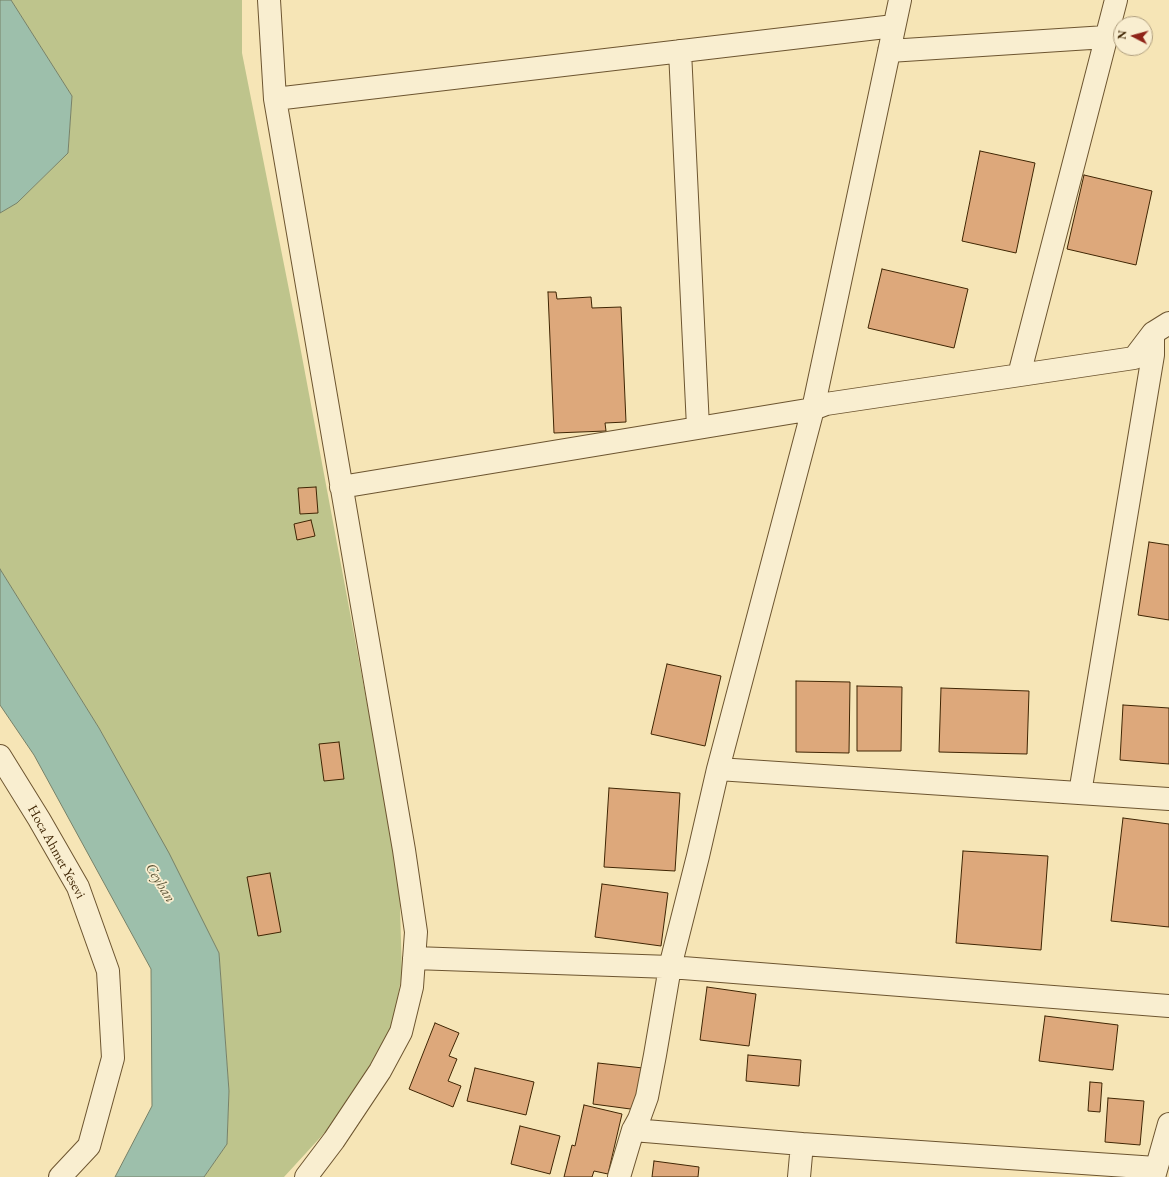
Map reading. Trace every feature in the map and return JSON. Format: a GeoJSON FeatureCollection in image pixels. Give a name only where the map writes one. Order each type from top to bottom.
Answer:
{"type":"FeatureCollection","features":[{"type":"Feature","properties":{"kind":"street"},"geometry":{"type":"LineString","coordinates":[[269,0],[275,98],[404,850],[416,932],[412,987],[401,1032],[380,1071],[334,1140],[306,1177]]}},
{"type":"Feature","properties":{"kind":"street"},"geometry":{"type":"LineString","coordinates":[[619,1177],[633,1130],[643,1108],[650,1082],[670,967],[718,769],[813,408],[900,0]]}},
{"type":"Feature","properties":{"kind":"street"},"geometry":{"type":"LineString","coordinates":[[1019,375],[1116,0]]}},
{"type":"Feature","properties":{"kind":"street"},"geometry":{"type":"LineString","coordinates":[[275,98],[894,26]]}},
{"type":"Feature","properties":{"kind":"street"},"geometry":{"type":"LineString","coordinates":[[889,51],[1106,37]]}},
{"type":"Feature","properties":{"kind":"street"},"geometry":{"type":"LineString","coordinates":[[680,51],[698,428]]}},
{"type":"Feature","properties":{"kind":"street"},"geometry":{"type":"LineString","coordinates":[[341,487],[698,428],[813,408],[826,404],[1134,358],[1161,328]]}},
{"type":"Feature","properties":{"kind":"street"},"geometry":{"type":"LineString","coordinates":[[1080,793],[1153,355],[1161,328]]}},
{"type":"Feature","properties":{"kind":"street","name":"Hoca Ahmet Yesevi"},"geometry":{"type":"LineString","coordinates":[[0,756],[39,819],[78,887],[108,971],[113,1058],[89,1146],[60,1177]]}},
{"type":"Feature","properties":{"kind":"street"},"geometry":{"type":"LineString","coordinates":[[718,769],[1169,799]]}},
{"type":"Feature","properties":{"kind":"street"},"geometry":{"type":"LineString","coordinates":[[414,958],[670,967],[1169,1006]]}},
{"type":"Feature","properties":{"kind":"street"},"geometry":{"type":"LineString","coordinates":[[633,1130],[1155,1172],[1169,1124]]}},
{"type":"Feature","properties":{"kind":"street"},"geometry":{"type":"LineString","coordinates":[[799,1177],[802,1144]]}},
{"type":"Feature","properties":{"kind":"green space"},"geometry":{"type":"Polygon","coordinates":[[[11,0],[242,0],[242,53],[297,330],[399,874],[402,974],[391,1033],[328,1129],[284,1177],[204,1177],[227,1144],[229,1091],[219,953],[99,728],[0,569],[0,213],[17,203],[68,153],[72,96],[11,0]]]}},
{"type":"Feature","properties":{"kind":"water"},"geometry":{"type":"Polygon","coordinates":[[[0,0],[11,0],[72,96],[68,153],[17,203],[0,213],[0,0]]]}},
{"type":"Feature","properties":{"kind":"water","name":"Ceyhan"},"geometry":{"type":"Polygon","coordinates":[[[0,569],[99,728],[169,853],[219,953],[229,1091],[227,1144],[204,1177],[115,1177],[152,1106],[151,969],[34,755],[0,705],[0,569]]]}},
{"type":"Feature","properties":{"kind":"building"},"geometry":{"type":"Polygon","coordinates":[[[980,151],[1035,163],[1016,253],[962,241],[980,151]]]}},
{"type":"Feature","properties":{"kind":"building"},"geometry":{"type":"Polygon","coordinates":[[[1084,175],[1152,191],[1136,265],[1067,249],[1084,175]]]}},
{"type":"Feature","properties":{"kind":"building"},"geometry":{"type":"Polygon","coordinates":[[[882,269],[968,289],[954,348],[868,328],[882,269]]]}},
{"type":"Feature","properties":{"kind":"building"},"geometry":{"type":"Polygon","coordinates":[[[548,292],[556,292],[557,299],[591,297],[592,308],[621,307],[626,422],[605,423],[606,431],[554,433],[548,292]]]}},
{"type":"Feature","properties":{"kind":"building"},"geometry":{"type":"Polygon","coordinates":[[[316,487],[318,513],[300,514],[298,488],[316,487]]]}},
{"type":"Feature","properties":{"kind":"building"},"geometry":{"type":"Polygon","coordinates":[[[311,520],[315,536],[297,540],[294,524],[311,520]]]}},
{"type":"Feature","properties":{"kind":"building"},"geometry":{"type":"Polygon","coordinates":[[[1149,542],[1169,545],[1169,620],[1138,615],[1149,542]]]}},
{"type":"Feature","properties":{"kind":"building"},"geometry":{"type":"Polygon","coordinates":[[[667,664],[721,676],[705,746],[651,734],[667,664]]]}},
{"type":"Feature","properties":{"kind":"building"},"geometry":{"type":"Polygon","coordinates":[[[796,681],[850,682],[849,753],[796,752],[796,681]]]}},
{"type":"Feature","properties":{"kind":"building"},"geometry":{"type":"Polygon","coordinates":[[[857,686],[902,687],[901,751],[857,751],[857,686]]]}},
{"type":"Feature","properties":{"kind":"building"},"geometry":{"type":"Polygon","coordinates":[[[941,688],[1029,691],[1027,754],[939,752],[941,688]]]}},
{"type":"Feature","properties":{"kind":"building"},"geometry":{"type":"Polygon","coordinates":[[[1123,705],[1169,708],[1169,764],[1120,760],[1123,705]]]}},
{"type":"Feature","properties":{"kind":"building"},"geometry":{"type":"Polygon","coordinates":[[[339,742],[344,779],[324,781],[319,744],[339,742]]]}},
{"type":"Feature","properties":{"kind":"building"},"geometry":{"type":"Polygon","coordinates":[[[609,788],[680,793],[675,871],[604,867],[609,788]]]}},
{"type":"Feature","properties":{"kind":"building"},"geometry":{"type":"Polygon","coordinates":[[[1123,818],[1169,824],[1169,927],[1111,921],[1123,818]]]}},
{"type":"Feature","properties":{"kind":"building"},"geometry":{"type":"Polygon","coordinates":[[[963,851],[1048,856],[1041,950],[956,943],[963,851]]]}},
{"type":"Feature","properties":{"kind":"building"},"geometry":{"type":"Polygon","coordinates":[[[270,873],[281,932],[258,936],[247,877],[270,873]]]}},
{"type":"Feature","properties":{"kind":"building"},"geometry":{"type":"Polygon","coordinates":[[[602,884],[668,893],[661,946],[595,937],[602,884]]]}},
{"type":"Feature","properties":{"kind":"building"},"geometry":{"type":"Polygon","coordinates":[[[707,987],[756,994],[749,1046],[700,1040],[707,987]]]}},
{"type":"Feature","properties":{"kind":"building"},"geometry":{"type":"Polygon","coordinates":[[[1045,1016],[1118,1025],[1113,1070],[1039,1061],[1045,1016]]]}},
{"type":"Feature","properties":{"kind":"building"},"geometry":{"type":"Polygon","coordinates":[[[435,1023],[459,1033],[449,1056],[457,1059],[448,1081],[461,1086],[453,1107],[409,1089],[435,1023]]]}},
{"type":"Feature","properties":{"kind":"building"},"geometry":{"type":"Polygon","coordinates":[[[748,1055],[801,1060],[799,1086],[746,1081],[748,1055]]]}},
{"type":"Feature","properties":{"kind":"building"},"geometry":{"type":"Polygon","coordinates":[[[598,1063],[643,1068],[638,1110],[593,1104],[598,1063]]]}},
{"type":"Feature","properties":{"kind":"building"},"geometry":{"type":"Polygon","coordinates":[[[475,1068],[534,1082],[526,1115],[467,1101],[475,1068]]]}},
{"type":"Feature","properties":{"kind":"building"},"geometry":{"type":"Polygon","coordinates":[[[1090,1082],[1102,1083],[1100,1112],[1088,1111],[1090,1082]]]}},
{"type":"Feature","properties":{"kind":"building"},"geometry":{"type":"Polygon","coordinates":[[[1108,1098],[1144,1101],[1140,1145],[1105,1142],[1108,1098]]]}},
{"type":"Feature","properties":{"kind":"building"},"geometry":{"type":"Polygon","coordinates":[[[584,1105],[622,1114],[608,1174],[594,1171],[592,1177],[564,1177],[572,1145],[575,1146],[584,1105]]]}},
{"type":"Feature","properties":{"kind":"building"},"geometry":{"type":"Polygon","coordinates":[[[520,1126],[560,1136],[550,1174],[511,1164],[520,1126]]]}},
{"type":"Feature","properties":{"kind":"building"},"geometry":{"type":"Polygon","coordinates":[[[654,1161],[699,1167],[698,1177],[652,1177],[654,1161]]]}}]}
